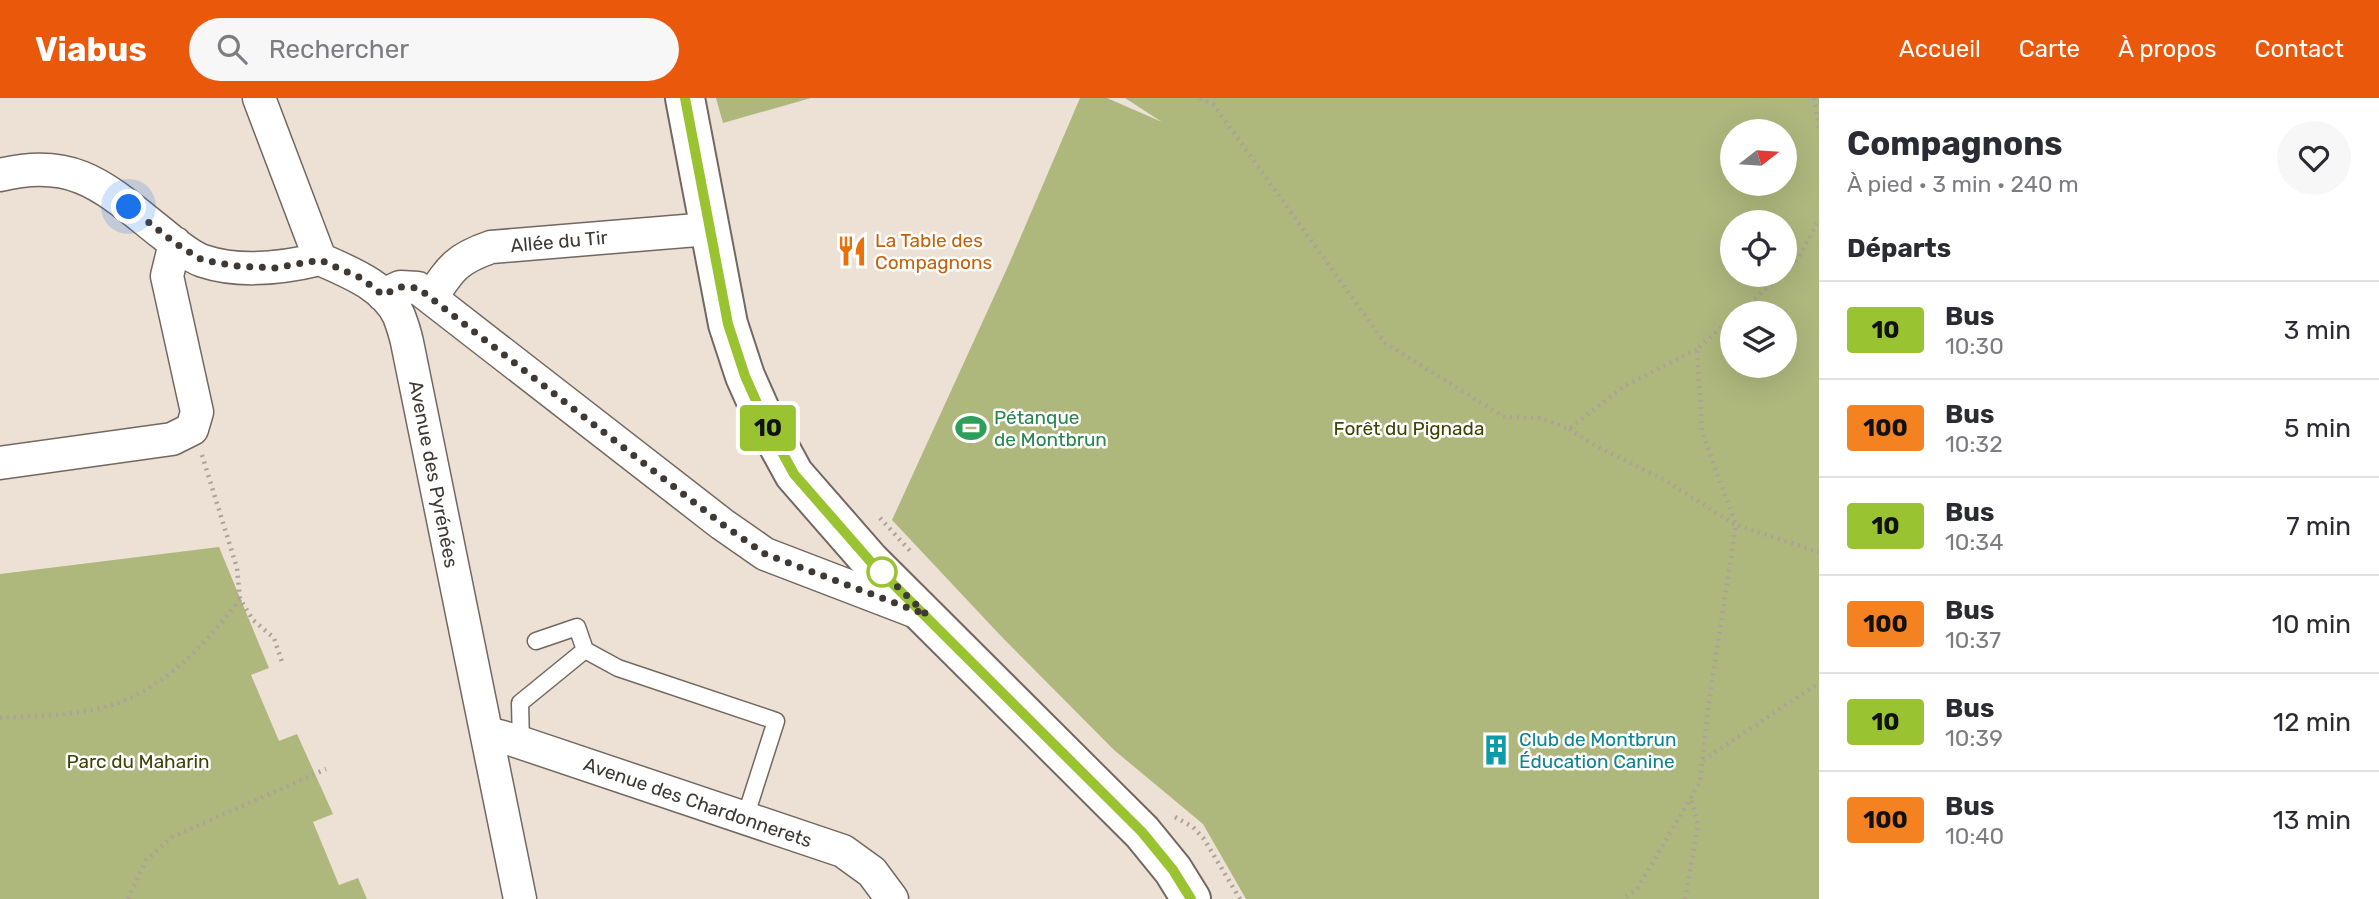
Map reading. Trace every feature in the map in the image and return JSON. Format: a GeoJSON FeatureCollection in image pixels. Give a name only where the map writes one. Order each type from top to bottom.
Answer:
{"type":"FeatureCollection","features":[{"type":"Feature","properties":{"kind":"street"},"geometry":{"type":"LineString","coordinates":[[0,175],[48,169],[79,175],[110,192],[175,243],[202,260],[236,266],[275,268],[320,260],[260,98]]}},
{"type":"Feature","properties":{"kind":"street"},"geometry":{"type":"LineString","coordinates":[[685,98],[728,324],[745,376],[765,421],[794,474],[870,561],[1142,832],[1173,870],[1191,899]]}},
{"type":"Feature","properties":{"kind":"street","name":"Allée du Tir"},"geometry":{"type":"LineString","coordinates":[[431,298],[448,273],[467,255],[491,247],[709,229]]}},
{"type":"Feature","properties":{"kind":"street"},"geometry":{"type":"LineString","coordinates":[[0,463],[172,439],[192,429],[197,412],[167,275],[175,243]]}},
{"type":"Feature","properties":{"kind":"street","name":"Avenue des Pyrénées"},"geometry":{"type":"LineString","coordinates":[[320,260],[361,278],[383,295],[398,313],[407,342],[520,899]]}},
{"type":"Feature","properties":{"kind":"street"},"geometry":{"type":"LineString","coordinates":[[383,295],[400,287],[418,288],[722,524],[765,554],[927,615]]}},
{"type":"Feature","properties":{"kind":"street","name":"Avenue des Chardonnerets"},"geometry":{"type":"LineString","coordinates":[[487,733],[844,851],[872,872],[892,899]]}},
{"type":"Feature","properties":{"kind":"lane"},"geometry":{"type":"LineString","coordinates":[[536,641],[577,628],[584,650],[618,668],[776,721],[745,818]]}},
{"type":"Feature","properties":{"kind":"lane"},"geometry":{"type":"LineString","coordinates":[[521,743],[520,703],[584,650]]}},
{"type":"Feature","properties":{"kind":"path"},"geometry":{"type":"LineString","coordinates":[[1200,98],[1213,104],[1385,343],[1504,417],[1540,418],[1569,429],[1598,447],[1661,478],[1736,525],[1819,552]]}},
{"type":"Feature","properties":{"kind":"path"},"geometry":{"type":"LineString","coordinates":[[1814,98],[1819,128]]}},
{"type":"Feature","properties":{"kind":"path"},"geometry":{"type":"LineString","coordinates":[[1797,260],[1819,219]]}},
{"type":"Feature","properties":{"kind":"path"},"geometry":{"type":"LineString","coordinates":[[1752,301],[1768,287]]}},
{"type":"Feature","properties":{"kind":"path"},"geometry":{"type":"LineString","coordinates":[[1569,429],[1623,387],[1697,349],[1720,329]]}},
{"type":"Feature","properties":{"kind":"path"},"geometry":{"type":"LineString","coordinates":[[1622,899],[1637,889],[1700,782],[1708,708],[1736,525],[1702,432],[1697,349]]}},
{"type":"Feature","properties":{"kind":"path"},"geometry":{"type":"LineString","coordinates":[[197,412],[202,459],[237,568],[240,599],[253,620],[274,638],[283,665]]}},
{"type":"Feature","properties":{"kind":"path"},"geometry":{"type":"LineString","coordinates":[[0,718],[67,713],[127,699],[157,682],[189,657],[213,635],[240,599]]}},
{"type":"Feature","properties":{"kind":"path"},"geometry":{"type":"LineString","coordinates":[[1703,760],[1819,683]]}},
{"type":"Feature","properties":{"kind":"path"},"geometry":{"type":"LineString","coordinates":[[128,899],[146,860],[172,837],[326,769]]}},
{"type":"Feature","properties":{"kind":"path"},"geometry":{"type":"LineString","coordinates":[[1685,899],[1698,825],[1691,798]]}},
{"type":"Feature","properties":{"kind":"green space"},"geometry":{"type":"Polygon","coordinates":[[[716,98],[811,98],[723,123],[716,98]]]}},
{"type":"Feature","properties":{"kind":"green space","name":"Forêt du Pignada"},"geometry":{"type":"Polygon","coordinates":[[[1080,98],[1107,98],[1162,122],[1125,98],[1819,98],[1819,899],[1246,899],[1203,824],[1114,750],[1000,635],[892,520],[1009,264],[1080,98]]]}},
{"type":"Feature","properties":{"kind":"green space","name":"Parc du Maharin"},"geometry":{"type":"Polygon","coordinates":[[[219,547],[269,668],[251,675],[279,741],[297,734],[333,814],[313,822],[339,885],[358,878],[367,899],[0,899],[0,574],[219,547]]]}},
{"type":"Feature","properties":{"kind":"bus line","name":"10"},"geometry":{"type":"LineString","coordinates":[[685,98],[728,324],[745,376],[765,421],[794,474],[870,561],[1142,832],[1173,870],[1191,899]]}},
{"type":"Feature","properties":{"kind":"place","name":"La Table des Compagnons"},"geometry":{"type":"Point","coordinates":[852,251]}},
{"type":"Feature","properties":{"kind":"place","name":"Pétanque de Montbrun"},"geometry":{"type":"Point","coordinates":[971,428]}},
{"type":"Feature","properties":{"kind":"place","name":"Club de Montbrun Éducation Canine"},"geometry":{"type":"Point","coordinates":[1496,750]}},
{"type":"Feature","properties":{"kind":"route"},"geometry":{"type":"LineString","coordinates":[[129,207],[175,243],[202,260],[236,266],[275,268],[320,260],[361,278],[383,295],[400,287],[418,288],[722,524],[765,554],[838,584],[927,615],[882,572]]}}]}
